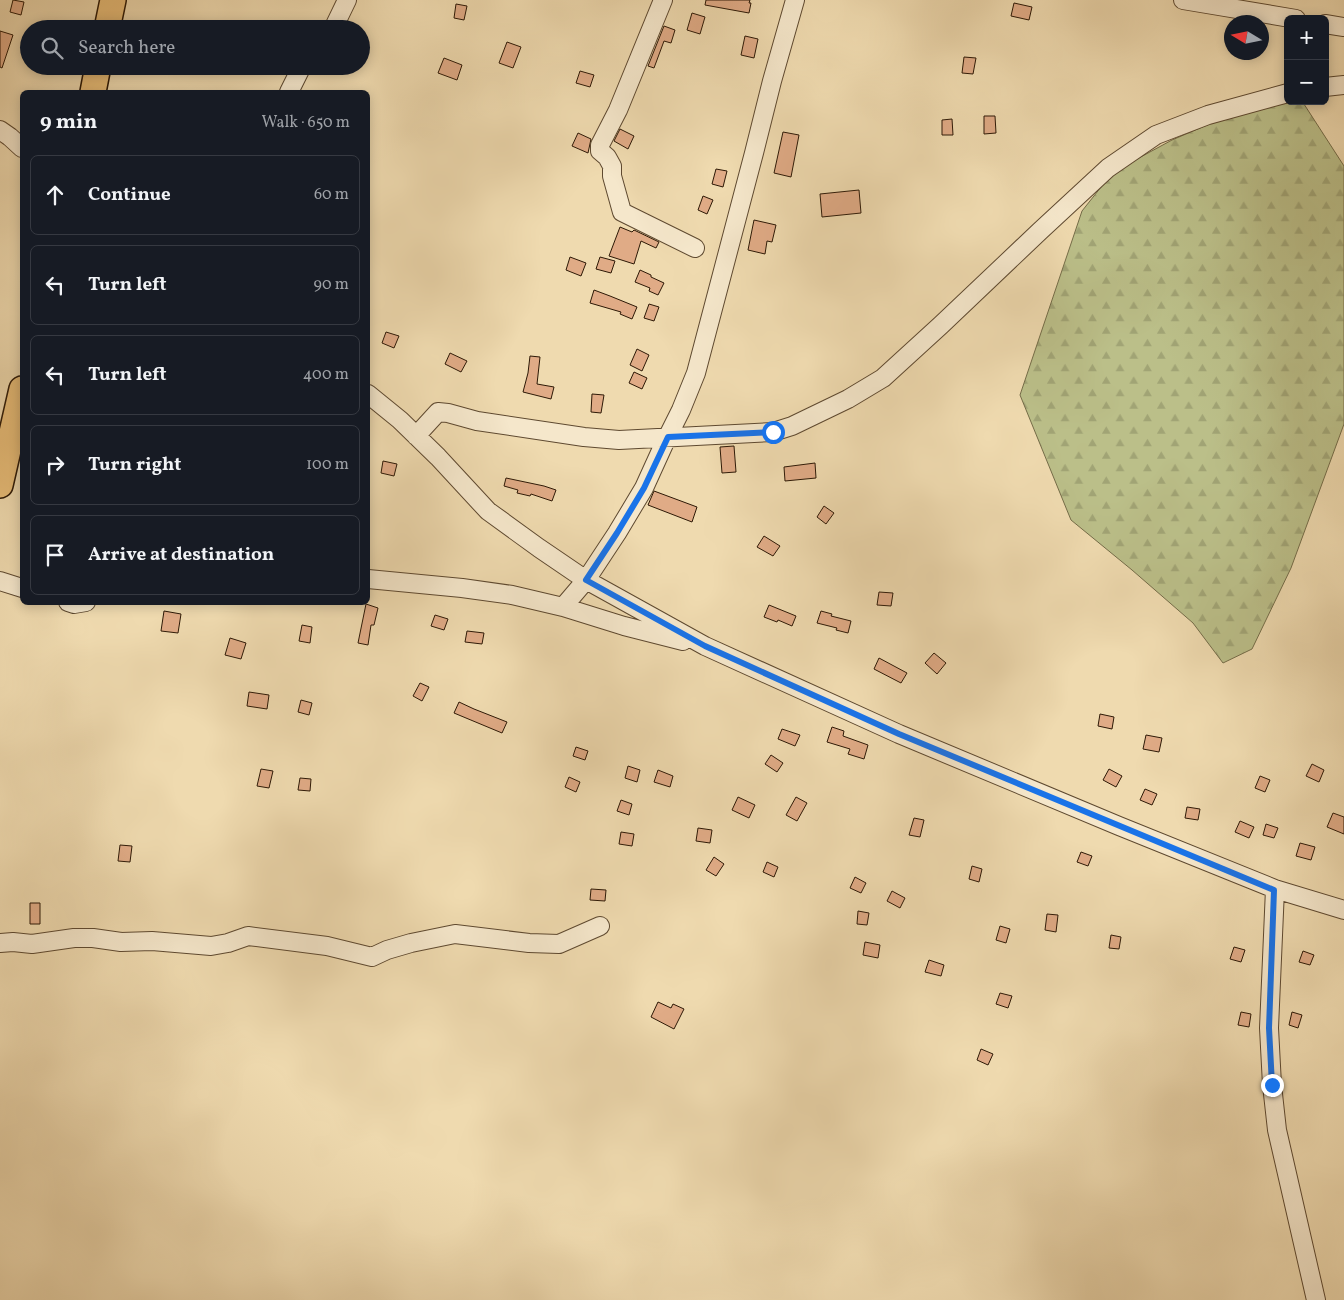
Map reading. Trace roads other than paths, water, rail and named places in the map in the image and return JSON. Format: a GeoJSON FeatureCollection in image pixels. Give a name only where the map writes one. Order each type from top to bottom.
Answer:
{"type":"FeatureCollection","features":[{"type":"Feature","properties":{"kind":"highway"},"geometry":{"type":"LineString","coordinates":[[109,20],[113,0]]}},
{"type":"Feature","properties":{"kind":"highway"},"geometry":{"type":"LineString","coordinates":[[93,90],[96,75]]}},
{"type":"Feature","properties":{"kind":"highway"},"geometry":{"type":"LineString","coordinates":[[0,485],[20,398]]}},
{"type":"Feature","properties":{"kind":"street"},"geometry":{"type":"LineString","coordinates":[[337,20],[347,0]]}},
{"type":"Feature","properties":{"kind":"street"},"geometry":{"type":"LineString","coordinates":[[663,0],[618,110],[600,145],[600,151],[607,157],[612,166],[612,176],[622,212],[695,248]]}},
{"type":"Feature","properties":{"kind":"street"},"geometry":{"type":"LineString","coordinates":[[563,607],[586,580],[640,495],[682,410],[696,372],[713,315],[772,81],[796,0]]}},
{"type":"Feature","properties":{"kind":"street"},"geometry":{"type":"LineString","coordinates":[[1187,0],[1284,17]]}},
{"type":"Feature","properties":{"kind":"street"},"geometry":{"type":"LineString","coordinates":[[1329,25],[1344,27]]}},
{"type":"Feature","properties":{"kind":"street"},"geometry":{"type":"LineString","coordinates":[[290,90],[298,75]]}},
{"type":"Feature","properties":{"kind":"street"},"geometry":{"type":"LineString","coordinates":[[1329,87],[1344,85]]}},
{"type":"Feature","properties":{"kind":"street"},"geometry":{"type":"LineString","coordinates":[[416,436],[438,412],[477,421],[584,437],[618,440],[773,432],[792,426],[848,400],[883,378],[1108,168],[1156,135],[1208,114],[1284,94]]}},
{"type":"Feature","properties":{"kind":"street"},"geometry":{"type":"LineString","coordinates":[[0,130],[20,146]]}},
{"type":"Feature","properties":{"kind":"street"},"geometry":{"type":"LineString","coordinates":[[370,396],[400,420],[488,511],[586,580],[705,646],[899,734],[1274,890],[1344,910]]}},
{"type":"Feature","properties":{"kind":"street"},"geometry":{"type":"LineString","coordinates":[[370,579],[512,595],[705,646]]}},
{"type":"Feature","properties":{"kind":"street"},"geometry":{"type":"LineString","coordinates":[[0,581],[20,587]]}},
{"type":"Feature","properties":{"kind":"street"},"geometry":{"type":"LineString","coordinates":[[1274,890],[1269,1028],[1272,1085],[1277,1130],[1316,1300]]}},
{"type":"Feature","properties":{"kind":"street"},"geometry":{"type":"LineString","coordinates":[[0,943],[32,944],[74,938],[93,938],[121,942],[152,940],[211,946],[228,943],[248,936],[327,946],[372,957],[387,950],[411,943],[455,934],[529,943],[559,944],[600,926]]}}]}
